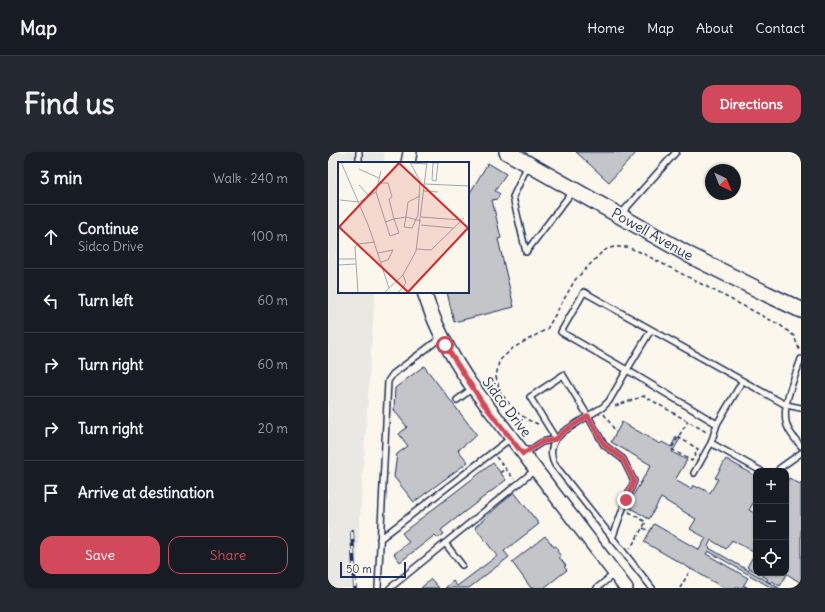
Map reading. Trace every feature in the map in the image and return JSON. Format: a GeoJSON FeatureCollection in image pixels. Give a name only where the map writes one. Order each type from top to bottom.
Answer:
{"type":"FeatureCollection","features":[{"type":"Feature","properties":{"kind":"main road","name":"Powell Avenue"},"geometry":{"type":"LineString","coordinates":[[507,152],[691,256],[801,310]]}},
{"type":"Feature","properties":{"kind":"street"},"geometry":{"type":"LineString","coordinates":[[408,162],[410,152]]}},
{"type":"Feature","properties":{"kind":"street","name":"Sidco Drive"},"geometry":{"type":"LineString","coordinates":[[424,293],[430,311],[442,337],[453,358],[473,388],[626,588]]}},
{"type":"Feature","properties":{"kind":"lane"},"geometry":{"type":"LineString","coordinates":[[619,216],[676,152]]}},
{"type":"Feature","properties":{"kind":"lane"},"geometry":{"type":"LineString","coordinates":[[529,164],[513,197],[526,252],[574,189]]}},
{"type":"Feature","properties":{"kind":"lane"},"geometry":{"type":"LineString","coordinates":[[717,424],[561,332],[584,292],[742,382],[786,405],[801,408]]}},
{"type":"Feature","properties":{"kind":"lane"},"geometry":{"type":"LineString","coordinates":[[651,330],[610,401],[563,432],[556,439],[551,452],[552,460],[555,465],[652,588]]}},
{"type":"Feature","properties":{"kind":"lane"},"geometry":{"type":"LineString","coordinates":[[378,588],[388,381],[393,374],[442,337]]}},
{"type":"Feature","properties":{"kind":"lane"},"geometry":{"type":"LineString","coordinates":[[801,359],[799,370],[786,405],[786,420],[788,428],[801,446]]}},
{"type":"Feature","properties":{"kind":"lane"},"geometry":{"type":"LineString","coordinates":[[556,439],[530,397],[563,375],[604,445],[623,459],[634,481],[612,539]]}},
{"type":"Feature","properties":{"kind":"lane"},"geometry":{"type":"LineString","coordinates":[[694,473],[711,443],[717,424],[742,382]]}},
{"type":"Feature","properties":{"kind":"lane"},"geometry":{"type":"LineString","coordinates":[[457,400],[473,388]]}},
{"type":"Feature","properties":{"kind":"lane"},"geometry":{"type":"LineString","coordinates":[[795,438],[801,437]]}},
{"type":"Feature","properties":{"kind":"lane"},"geometry":{"type":"LineString","coordinates":[[380,539],[511,438]]}},
{"type":"Feature","properties":{"kind":"lane"},"geometry":{"type":"LineString","coordinates":[[523,454],[542,442],[556,439]]}},
{"type":"Feature","properties":{"kind":"lane"},"geometry":{"type":"LineString","coordinates":[[711,443],[756,468]]}},
{"type":"Feature","properties":{"kind":"lane"},"geometry":{"type":"LineString","coordinates":[[780,468],[801,453]]}},
{"type":"Feature","properties":{"kind":"lane"},"geometry":{"type":"LineString","coordinates":[[390,588],[535,470]]}},
{"type":"Feature","properties":{"kind":"lane"},"geometry":{"type":"LineString","coordinates":[[445,543],[462,565]]}},
{"type":"Feature","properties":{"kind":"lane"},"geometry":{"type":"LineString","coordinates":[[597,588],[615,574]]}},
{"type":"Feature","properties":{"kind":"path"},"geometry":{"type":"LineString","coordinates":[[612,407],[644,396],[707,433],[713,435]]}},
{"type":"Feature","properties":{"kind":"path"},"geometry":{"type":"LineString","coordinates":[[678,438],[698,449],[692,461],[671,449],[688,422]]}},
{"type":"Feature","properties":{"kind":"path"},"geometry":{"type":"LineString","coordinates":[[493,452],[518,484]]}},
{"type":"Feature","properties":{"kind":"path"},"geometry":{"type":"LineString","coordinates":[[500,473],[506,468]]}},
{"type":"Feature","properties":{"kind":"path"},"geometry":{"type":"LineString","coordinates":[[623,508],[646,522],[629,551]]}},
{"type":"Feature","properties":{"kind":"path"},"geometry":{"type":"LineString","coordinates":[[643,528],[650,532]]}},
{"type":"Feature","properties":{"kind":"path"},"geometry":{"type":"LineString","coordinates":[[680,588],[691,569]]}},
{"type":"Feature","properties":{"kind":"path"},"geometry":{"type":"LineString","coordinates":[[744,586],[748,588]]}},
{"type":"Feature","properties":{"kind":"shaded area"},"geometry":{"type":"Polygon","coordinates":[[[328,152],[384,152],[384,162],[338,162],[338,293],[375,293],[356,588],[328,588],[328,152]]]}},
{"type":"Feature","properties":{"kind":"building"},"geometry":{"type":"Polygon","coordinates":[[[576,152],[637,152],[609,182],[576,152]]]}},
{"type":"Feature","properties":{"kind":"building"},"geometry":{"type":"Polygon","coordinates":[[[488,163],[506,174],[495,191],[500,194],[497,199],[492,200],[501,238],[498,239],[514,307],[454,322],[447,293],[469,293],[469,194],[488,163]]]}},
{"type":"Feature","properties":{"kind":"building"},"geometry":{"type":"Polygon","coordinates":[[[424,366],[477,435],[458,450],[468,462],[414,502],[394,477],[397,454],[408,446],[399,434],[407,427],[394,410],[395,388],[424,366]]]}},
{"type":"Feature","properties":{"kind":"building"},"geometry":{"type":"Polygon","coordinates":[[[622,422],[660,444],[662,442],[671,447],[676,437],[680,439],[672,452],[687,460],[675,480],[691,489],[693,485],[710,493],[718,479],[715,478],[726,459],[753,474],[753,503],[749,510],[753,512],[753,552],[732,540],[726,549],[711,540],[708,546],[753,573],[753,576],[758,576],[779,588],[772,588],[708,551],[706,554],[748,578],[742,588],[724,588],[644,542],[654,524],[699,550],[706,538],[690,529],[696,519],[661,498],[649,519],[627,506],[651,465],[611,442],[622,422]]]}},
{"type":"Feature","properties":{"kind":"building"},"geometry":{"type":"Polygon","coordinates":[[[493,463],[506,480],[441,530],[444,534],[438,538],[435,535],[400,562],[394,554],[409,542],[402,533],[493,463]]]}},
{"type":"Feature","properties":{"kind":"building"},"geometry":{"type":"Polygon","coordinates":[[[789,478],[800,484],[801,482],[801,583],[789,575],[789,478]]]}},
{"type":"Feature","properties":{"kind":"building"},"geometry":{"type":"Polygon","coordinates":[[[514,492],[539,524],[504,551],[509,557],[469,588],[445,588],[453,581],[457,586],[497,556],[475,527],[514,492]]]}},
{"type":"Feature","properties":{"kind":"building"},"geometry":{"type":"Polygon","coordinates":[[[545,536],[554,547],[556,546],[558,549],[557,551],[561,556],[559,557],[566,566],[564,567],[567,570],[544,588],[531,588],[512,562],[545,536]]]}},
{"type":"Feature","properties":{"kind":"building"},"geometry":{"type":"Polygon","coordinates":[[[753,556],[753,570],[747,567],[753,556]]]}},
{"type":"Feature","properties":{"kind":"building"},"geometry":{"type":"Polygon","coordinates":[[[763,576],[786,576],[780,586],[772,581],[770,583],[766,581],[768,579],[763,576]]]}},
{"type":"Feature","properties":{"kind":"building"},"geometry":{"type":"Polygon","coordinates":[[[431,579],[439,588],[421,588],[431,579]]]}},
{"type":"Feature","properties":{"kind":"railway"},"geometry":{"type":"LineString","coordinates":[[352,531],[355,588]]}},
{"type":"Feature","properties":{"kind":"route"},"geometry":{"type":"LineString","coordinates":[[445,345],[482,402],[523,454],[542,442],[556,439],[563,432],[588,416],[604,445],[623,459],[634,481],[626,500]]}}]}
